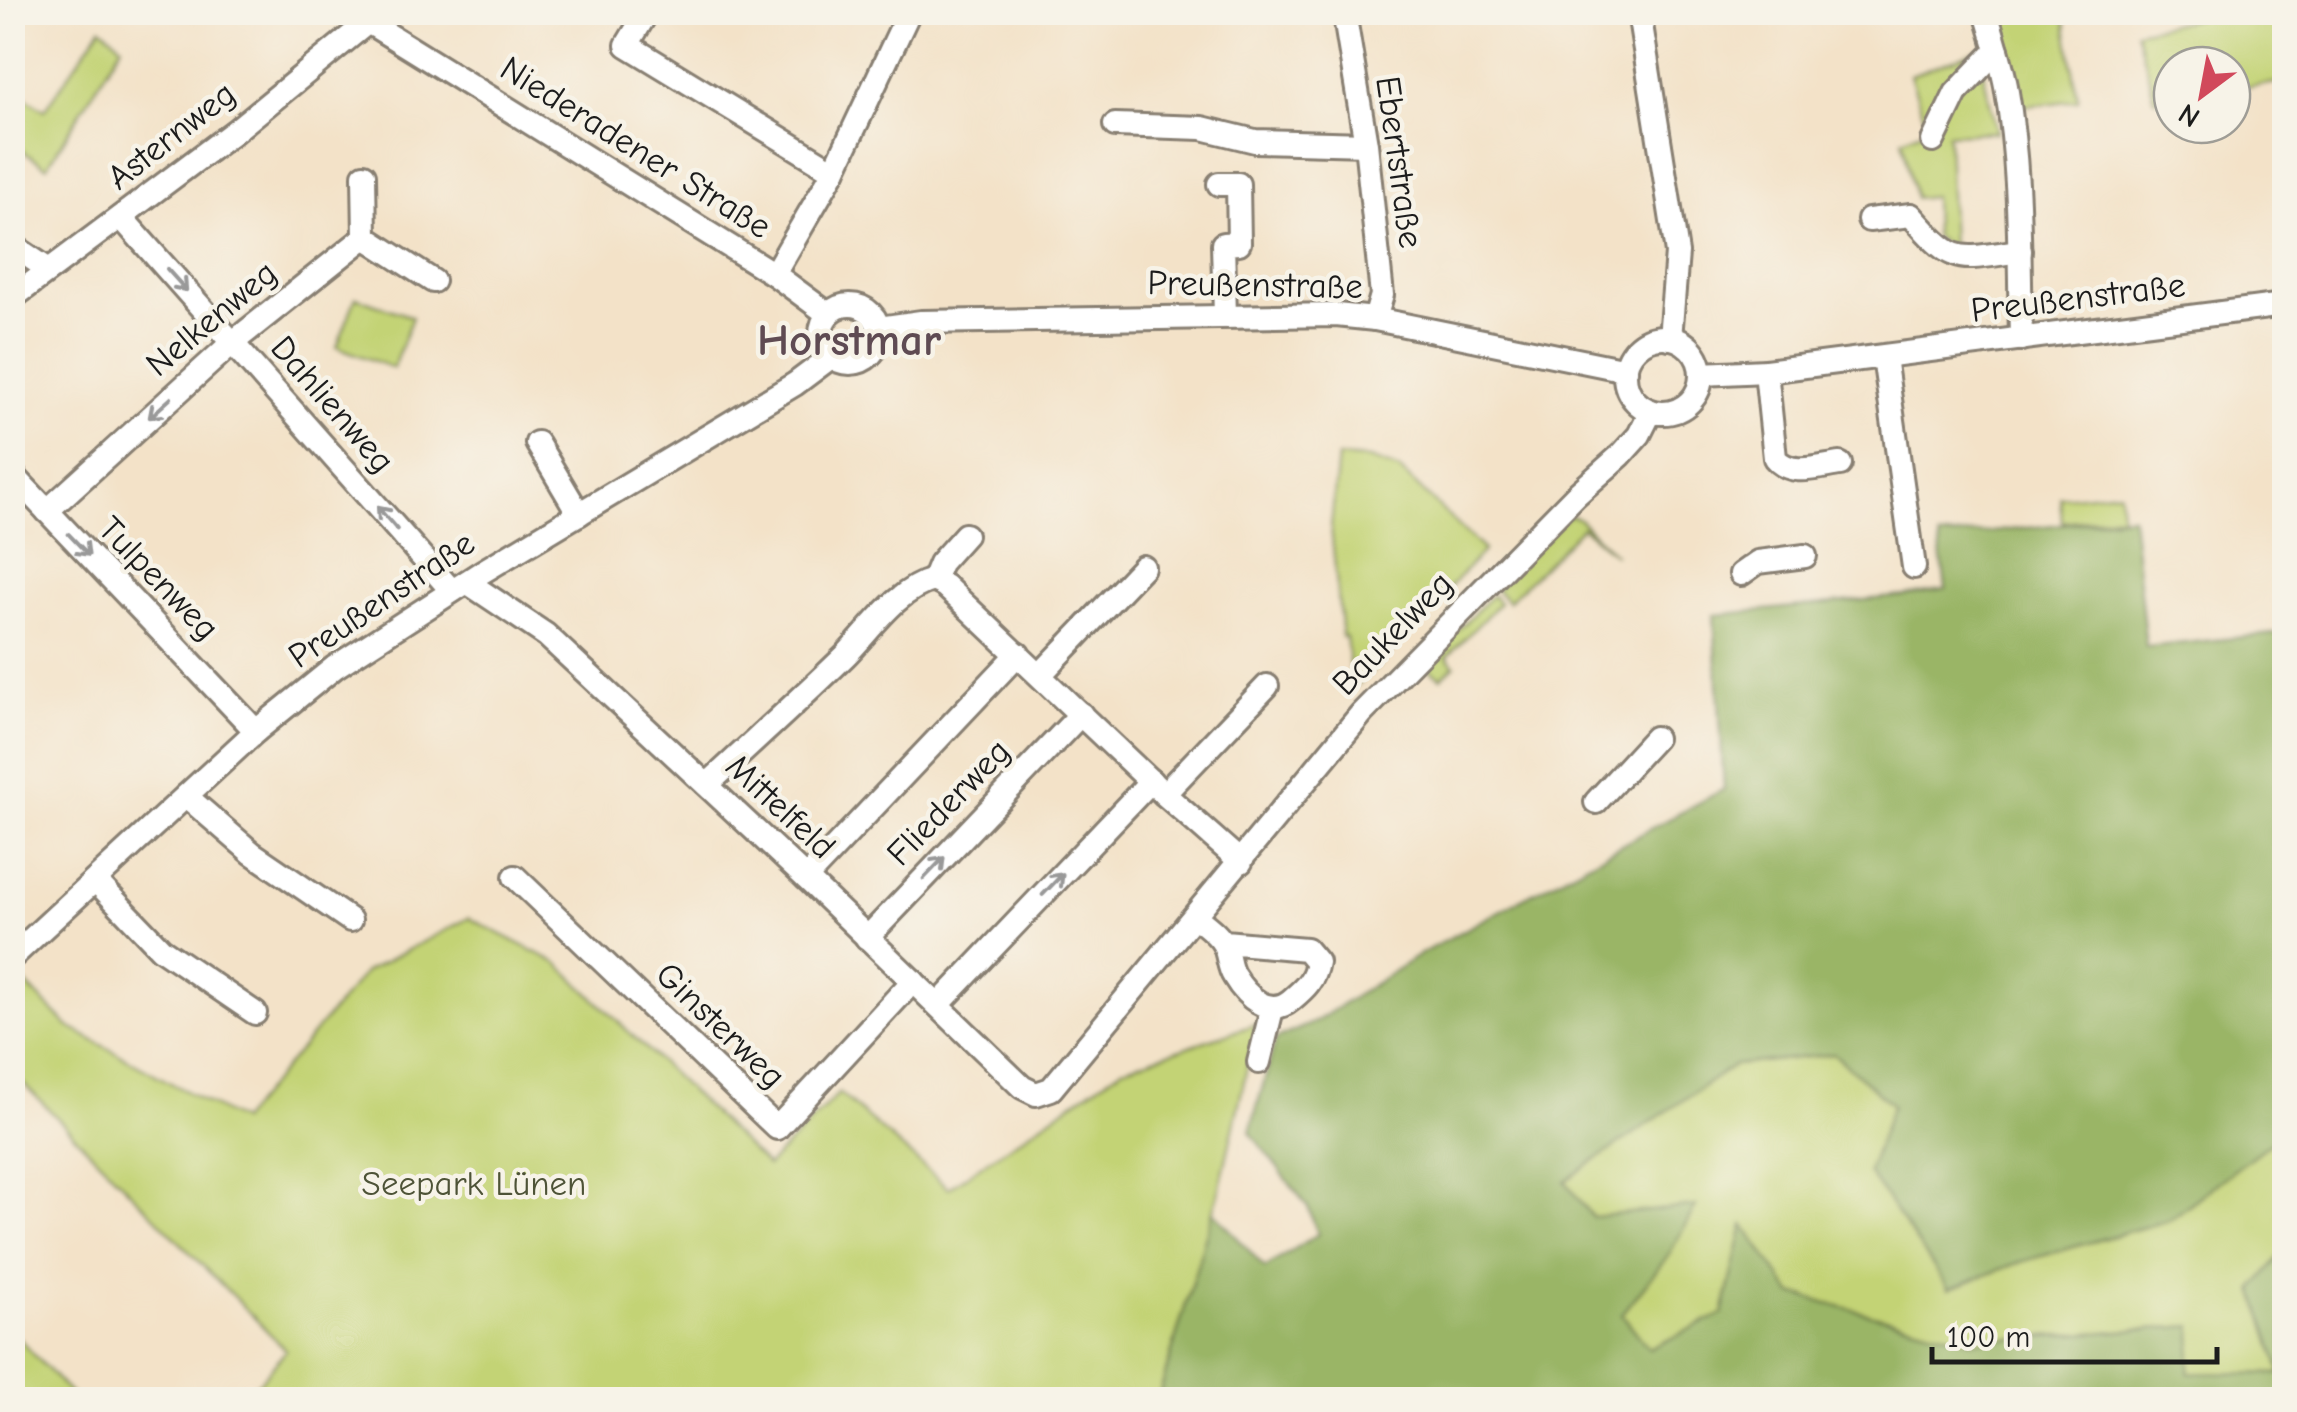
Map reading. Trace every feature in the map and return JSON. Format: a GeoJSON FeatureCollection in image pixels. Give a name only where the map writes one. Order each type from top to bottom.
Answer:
{"type":"FeatureCollection","features":[{"type":"Feature","properties":{"kind":"street"},"geometry":{"type":"LineString","coordinates":[[647,12],[627,45],[834,171]]}},
{"type":"Feature","properties":{"kind":"street"},"geometry":{"type":"LineString","coordinates":[[774,274],[834,171],[910,12]]}},
{"type":"Feature","properties":{"kind":"street","name":"Ebertstraße"},"geometry":{"type":"LineString","coordinates":[[1344,12],[1366,144],[1382,295],[1375,319]]}},
{"type":"Feature","properties":{"kind":"street"},"geometry":{"type":"LineString","coordinates":[[1639,12],[1677,253],[1670,338]]}},
{"type":"Feature","properties":{"kind":"street"},"geometry":{"type":"LineString","coordinates":[[1986,12],[2010,112],[2019,205],[2020,339]]}},
{"type":"Feature","properties":{"kind":"street","name":"Asternweg"},"geometry":{"type":"LineString","coordinates":[[12,298],[235,131],[360,17]]}},
{"type":"Feature","properties":{"kind":"street","name":"Niederadener Straße"},"geometry":{"type":"LineString","coordinates":[[360,17],[774,274],[828,314]]}},
{"type":"Feature","properties":{"kind":"street"},"geometry":{"type":"LineString","coordinates":[[1933,141],[1956,93],[1997,50]]}},
{"type":"Feature","properties":{"kind":"street"},"geometry":{"type":"LineString","coordinates":[[1115,125],[1202,128],[1255,141],[1366,144]]}},
{"type":"Feature","properties":{"kind":"street"},"geometry":{"type":"LineString","coordinates":[[364,175],[365,238],[433,281]]}},
{"type":"Feature","properties":{"kind":"street"},"geometry":{"type":"LineString","coordinates":[[1219,184],[1238,184],[1239,243],[1224,244],[1225,316]]}},
{"type":"Feature","properties":{"kind":"street"},"geometry":{"type":"LineString","coordinates":[[1869,220],[1911,214],[1944,252],[1963,258],[2020,251]]}},
{"type":"Feature","properties":{"kind":"street","name":"Dahlienweg"},"geometry":{"type":"LineString","coordinates":[[121,218],[460,586]]}},
{"type":"Feature","properties":{"kind":"street","name":"Nelkenweg"},"geometry":{"type":"LineString","coordinates":[[47,510],[232,342],[365,238]]}},
{"type":"Feature","properties":{"kind":"street"},"geometry":{"type":"LineString","coordinates":[[12,245],[49,270]]}},
{"type":"Feature","properties":{"kind":"street"},"geometry":{"type":"LineString","coordinates":[[847,304],[868,310],[879,328],[880,338],[870,356],[850,364],[831,357],[820,336],[828,314],[847,304]]}},
{"type":"Feature","properties":{"kind":"street","name":"Preußenstraße"},"geometry":{"type":"LineString","coordinates":[[1701,374],[1766,372],[2284,305]]}},
{"type":"Feature","properties":{"kind":"street","name":"Preußenstraße"},"geometry":{"type":"LineString","coordinates":[[879,328],[921,322],[1314,314],[1375,319],[1626,370]]}},
{"type":"Feature","properties":{"kind":"street"},"geometry":{"type":"LineString","coordinates":[[1670,338],[1692,350],[1701,374],[1700,386],[1686,405],[1675,411],[1652,411],[1631,395],[1626,370],[1636,348],[1646,341],[1670,338]]}},
{"type":"Feature","properties":{"kind":"street","name":"Preußenstraße"},"geometry":{"type":"LineString","coordinates":[[12,957],[256,731],[336,667],[460,586],[795,384],[831,357]]}},
{"type":"Feature","properties":{"kind":"street"},"geometry":{"type":"LineString","coordinates":[[1884,357],[1914,567]]}},
{"type":"Feature","properties":{"kind":"street"},"geometry":{"type":"LineString","coordinates":[[1766,372],[1776,458],[1789,470],[1840,464]]}},
{"type":"Feature","properties":{"kind":"street","name":"Baukelweg"},"geometry":{"type":"LineString","coordinates":[[1036,1094],[1051,1089],[1362,714],[1576,495],[1621,455],[1652,411]]}},
{"type":"Feature","properties":{"kind":"street"},"geometry":{"type":"LineString","coordinates":[[537,443],[579,514]]}},
{"type":"Feature","properties":{"kind":"street","name":"Tulpenweg"},"geometry":{"type":"LineString","coordinates":[[12,474],[256,731]]}},
{"type":"Feature","properties":{"kind":"street"},"geometry":{"type":"LineString","coordinates":[[933,580],[940,563],[965,535]]}},
{"type":"Feature","properties":{"kind":"street"},"geometry":{"type":"LineString","coordinates":[[1741,574],[1758,562],[1805,556]]}},
{"type":"Feature","properties":{"kind":"street"},"geometry":{"type":"LineString","coordinates":[[1040,675],[1143,567]]}},
{"type":"Feature","properties":{"kind":"street"},"geometry":{"type":"LineString","coordinates":[[707,785],[897,602],[922,582],[933,580],[945,586],[1240,862]]}},
{"type":"Feature","properties":{"kind":"street","name":"Mittelfeld"},"geometry":{"type":"LineString","coordinates":[[460,586],[546,635],[1022,1086],[1036,1094]]}},
{"type":"Feature","properties":{"kind":"street","name":"Fliederweg"},"geometry":{"type":"LineString","coordinates":[[806,878],[1018,654]]}},
{"type":"Feature","properties":{"kind":"street"},"geometry":{"type":"LineString","coordinates":[[938,1005],[1267,686]]}},
{"type":"Feature","properties":{"kind":"street","name":"Fliederweg"},"geometry":{"type":"LineString","coordinates":[[867,938],[1081,714]]}},
{"type":"Feature","properties":{"kind":"street"},"geometry":{"type":"LineString","coordinates":[[1596,802],[1656,738]]}},
{"type":"Feature","properties":{"kind":"street"},"geometry":{"type":"LineString","coordinates":[[186,796],[252,853],[350,920]]}},
{"type":"Feature","properties":{"kind":"street","name":"Ginsterweg"},"geometry":{"type":"LineString","coordinates":[[514,877],[778,1128],[912,982]]}},
{"type":"Feature","properties":{"kind":"street"},"geometry":{"type":"LineString","coordinates":[[96,881],[161,949],[255,1013]]}},
{"type":"Feature","properties":{"kind":"street"},"geometry":{"type":"LineString","coordinates":[[1196,916],[1224,942],[1233,975],[1260,1005],[1283,1007],[1308,985],[1317,962],[1306,949],[1224,942]]}},
{"type":"Feature","properties":{"kind":"street"},"geometry":{"type":"LineString","coordinates":[[1259,1062],[1272,1009]]}},
{"type":"Feature","properties":{"kind":"green space"},"geometry":{"type":"Polygon","coordinates":[[[2092,13],[2065,20],[2078,100],[2019,107],[1995,15],[2092,13]]]}},
{"type":"Feature","properties":{"kind":"green space"},"geometry":{"type":"Polygon","coordinates":[[[2200,13],[2284,13],[2284,82],[2252,86],[2252,45],[2152,45],[2152,88],[2136,31],[2200,18],[2200,13]]]}},
{"type":"Feature","properties":{"kind":"green space"},"geometry":{"type":"Polygon","coordinates":[[[101,27],[122,45],[47,167],[13,148],[13,90],[45,110],[101,27]]]}},
{"type":"Feature","properties":{"kind":"green space"},"geometry":{"type":"Polygon","coordinates":[[[1978,50],[1997,132],[1948,134],[1952,250],[1934,236],[1933,196],[1915,198],[1902,139],[1928,128],[1910,75],[1978,50]]]}},
{"type":"Feature","properties":{"kind":"green space"},"geometry":{"type":"Polygon","coordinates":[[[356,297],[412,317],[393,368],[337,347],[356,297]]]}},
{"type":"Feature","properties":{"kind":"green space"},"geometry":{"type":"Polygon","coordinates":[[[1338,457],[1369,459],[1400,470],[1484,550],[1378,666],[1352,688],[1346,637],[1342,637],[1331,527],[1338,457]]]}},
{"type":"Feature","properties":{"kind":"green space"},"geometry":{"type":"Polygon","coordinates":[[[2119,491],[2121,515],[2062,522],[2060,497],[2119,491]]]}},
{"type":"Feature","properties":{"kind":"green space"},"geometry":{"type":"Polygon","coordinates":[[[1569,515],[1578,518],[1615,555],[1582,527],[1508,602],[1496,590],[1569,515]]]}},
{"type":"Feature","properties":{"kind":"green space"},"geometry":{"type":"Polygon","coordinates":[[[2132,516],[2146,647],[2284,633],[2284,1132],[2169,1220],[2017,1263],[1949,1289],[1868,1172],[1892,1105],[1834,1054],[1734,1065],[1565,1181],[1592,1217],[1696,1206],[1668,1256],[1622,1314],[1649,1349],[1723,1314],[1744,1225],[1792,1294],[1974,1341],[2193,1326],[2189,1373],[2281,1374],[2254,1289],[2284,1250],[2284,1399],[1158,1400],[1213,1211],[1265,1268],[1318,1234],[1308,1207],[1250,1132],[1276,1039],[1315,1022],[1424,952],[1724,789],[1714,615],[1946,589],[1939,538],[2132,516]]]}},
{"type":"Feature","properties":{"kind":"green space"},"geometry":{"type":"Polygon","coordinates":[[[1492,595],[1499,603],[1447,657],[1455,665],[1441,678],[1424,665],[1492,595]]]}},
{"type":"Feature","properties":{"kind":"green space","name":"Seepark Lünen"},"geometry":{"type":"Polygon","coordinates":[[[469,918],[559,964],[767,1166],[839,1093],[948,1188],[1123,1068],[1257,1024],[1218,1196],[1158,1399],[244,1400],[286,1350],[13,1073],[12,978],[16,975],[69,1027],[240,1121],[365,972],[469,918]]]}},
{"type":"Feature","properties":{"kind":"green space"},"geometry":{"type":"Polygon","coordinates":[[[1834,1054],[1893,1105],[1949,1289],[2017,1263],[2169,1220],[2284,1131],[2284,1250],[2254,1290],[2282,1374],[2188,1373],[2192,1326],[1974,1341],[1792,1294],[1745,1226],[1723,1315],[1649,1349],[1622,1314],[1668,1256],[1591,1217],[1565,1181],[1734,1065],[1834,1054]]]}},
{"type":"Feature","properties":{"kind":"green space"},"geometry":{"type":"Polygon","coordinates":[[[13,1332],[75,1399],[13,1399],[13,1332]]]}},
{"type":"Feature","properties":{"kind":"district","name":"Horstmar"},"geometry":{"type":"Point","coordinates":[849,339]}}]}
